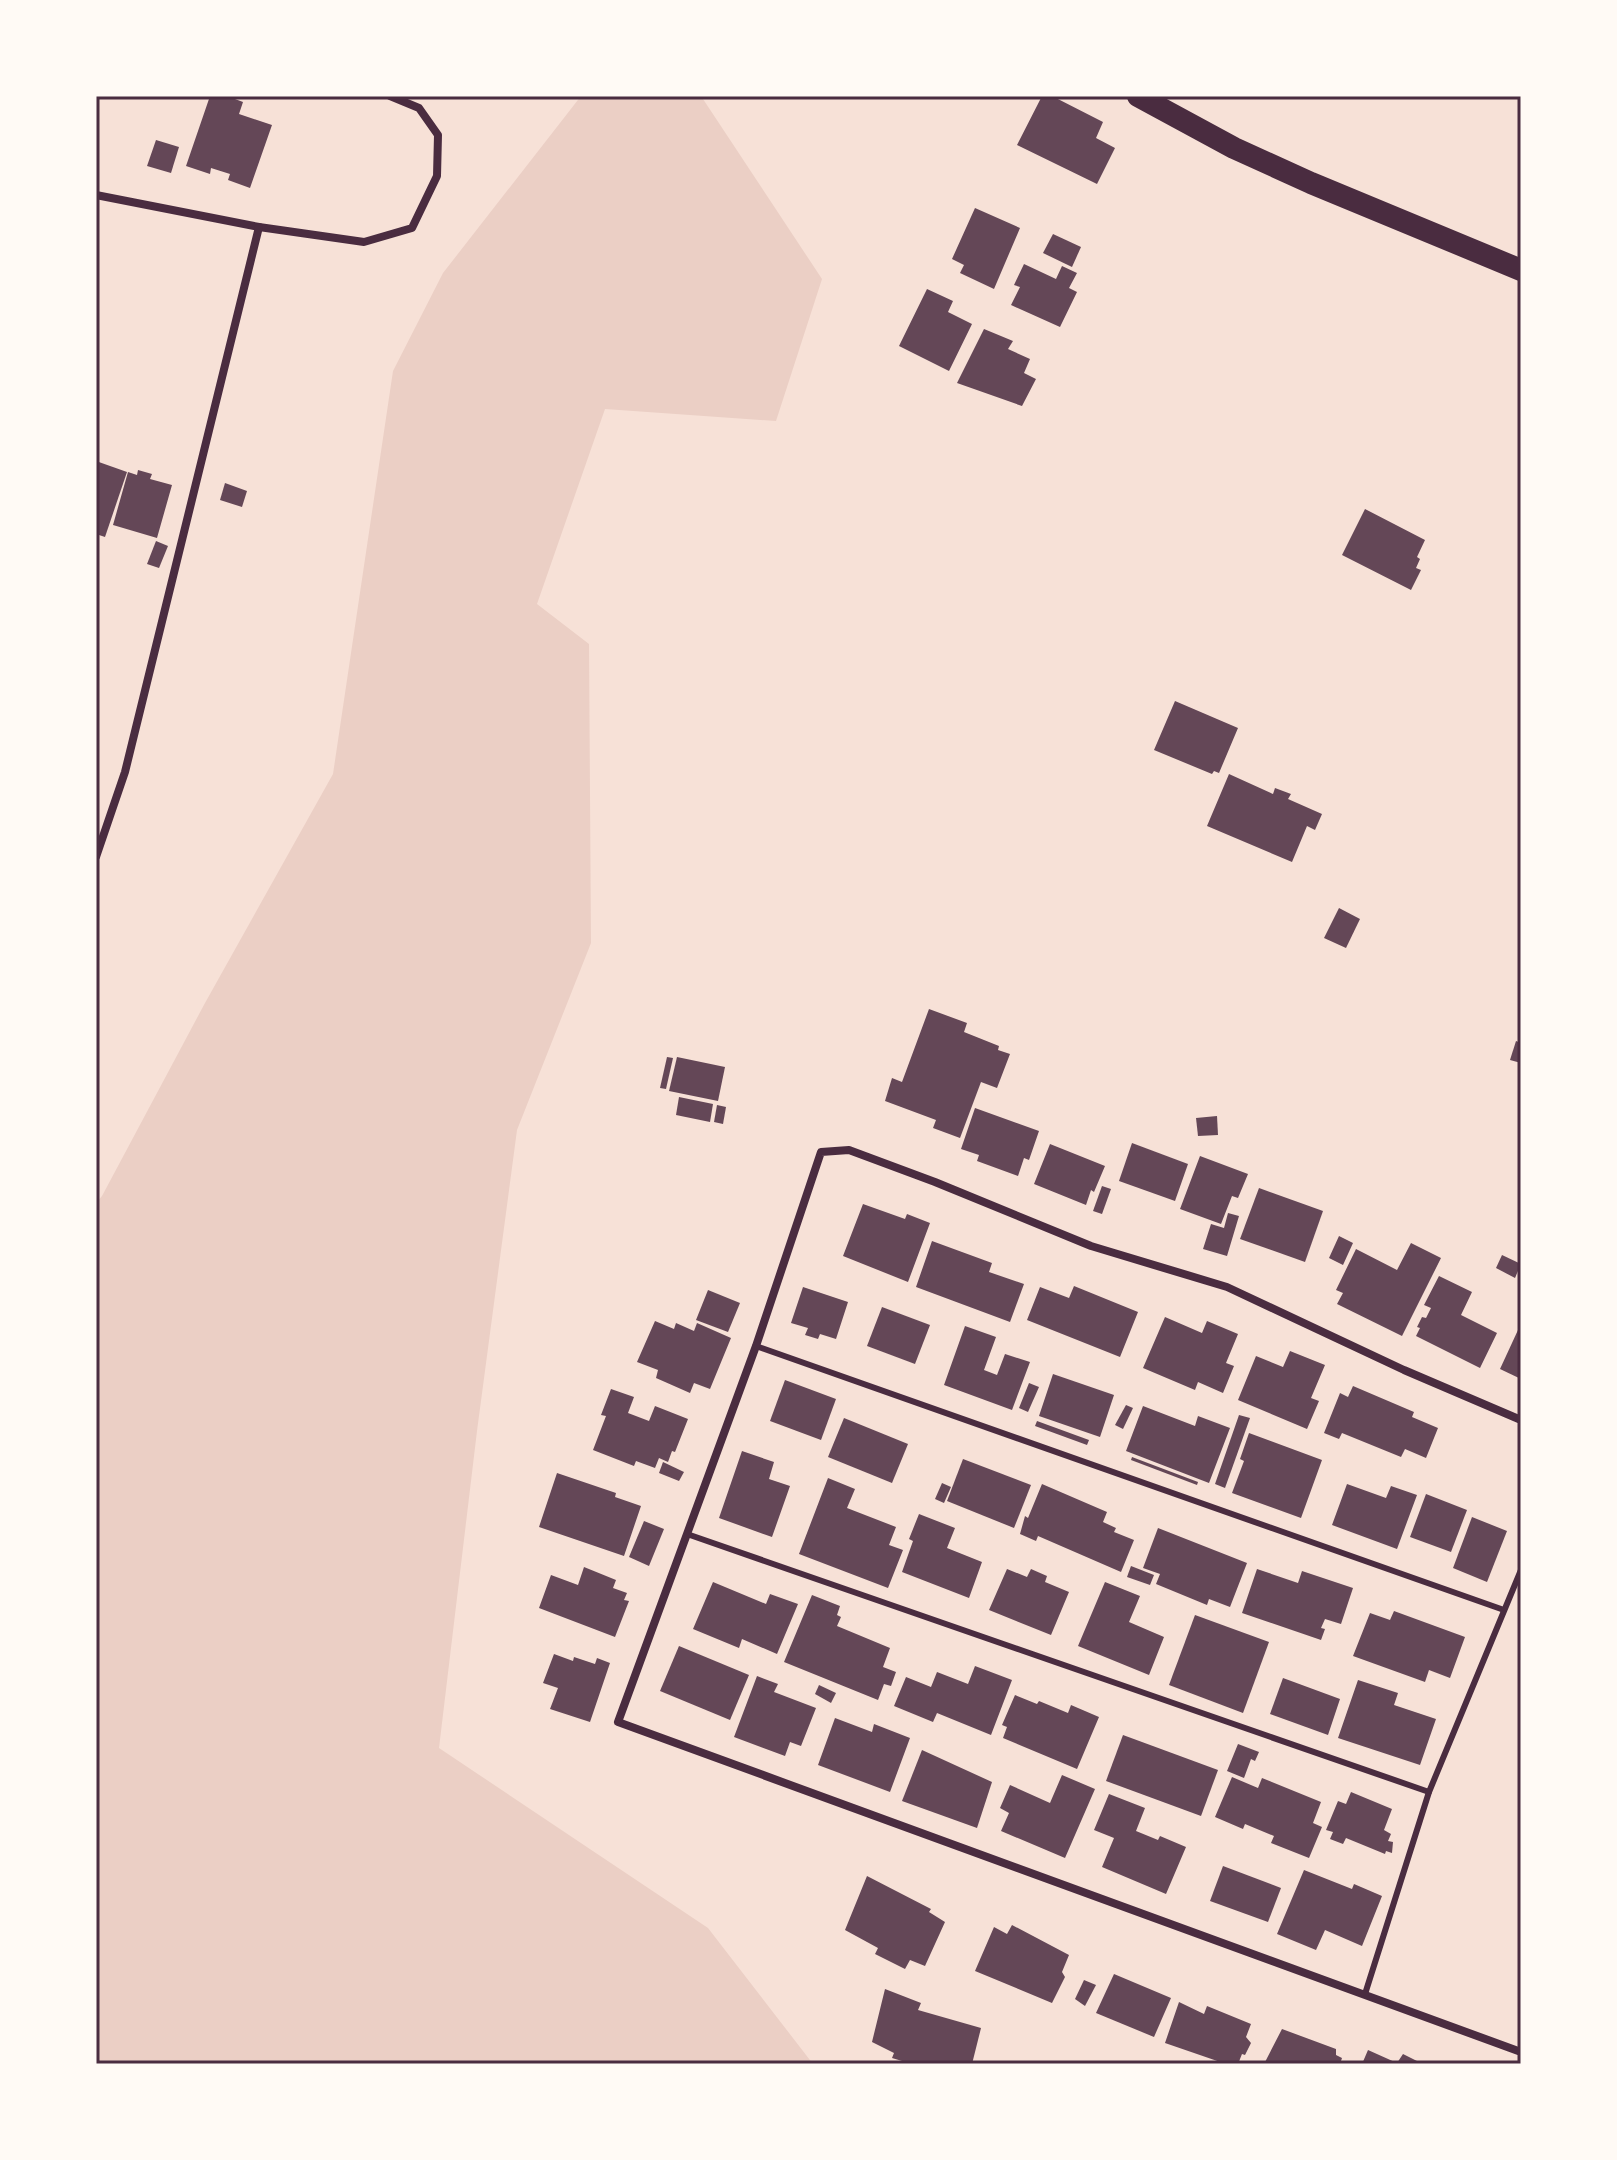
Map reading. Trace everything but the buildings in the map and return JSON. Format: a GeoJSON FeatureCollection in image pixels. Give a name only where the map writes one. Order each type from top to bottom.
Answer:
{"type":"FeatureCollection","features":[{"type":"Feature","properties":{"kind":"highway"},"geometry":{"type":"LineString","coordinates":[[1138,96],[1234,148],[1311,183],[1521,270]]}},
{"type":"Feature","properties":{"kind":"street"},"geometry":{"type":"LineString","coordinates":[[96,195],[259,227],[364,242],[412,228],[437,176],[438,135],[419,108],[390,96]]}},
{"type":"Feature","properties":{"kind":"street"},"geometry":{"type":"LineString","coordinates":[[96,857],[125,772],[259,227]]}},
{"type":"Feature","properties":{"kind":"street"},"geometry":{"type":"LineString","coordinates":[[1521,1420],[1404,1370],[1227,1287],[1091,1246],[849,1150],[821,1152],[756,1346],[618,1722],[1521,2052]]}},
{"type":"Feature","properties":{"kind":"lane"},"geometry":{"type":"LineString","coordinates":[[756,1346],[1504,1610]]}},
{"type":"Feature","properties":{"kind":"lane"},"geometry":{"type":"LineString","coordinates":[[687,1534],[1429,1792]]}},
{"type":"Feature","properties":{"kind":"lane"},"geometry":{"type":"LineString","coordinates":[[1365,1994],[1429,1792],[1521,1570]]}},
{"type":"Feature","properties":{"kind":"shaded area"},"geometry":{"type":"Polygon","coordinates":[[[581,96],[701,96],[822,279],[776,421],[605,409],[537,604],[589,644],[591,943],[517,1130],[439,1748],[708,1928],[813,2064],[96,2064],[96,1203],[333,774],[393,371],[443,273],[581,96]]]}}]}
